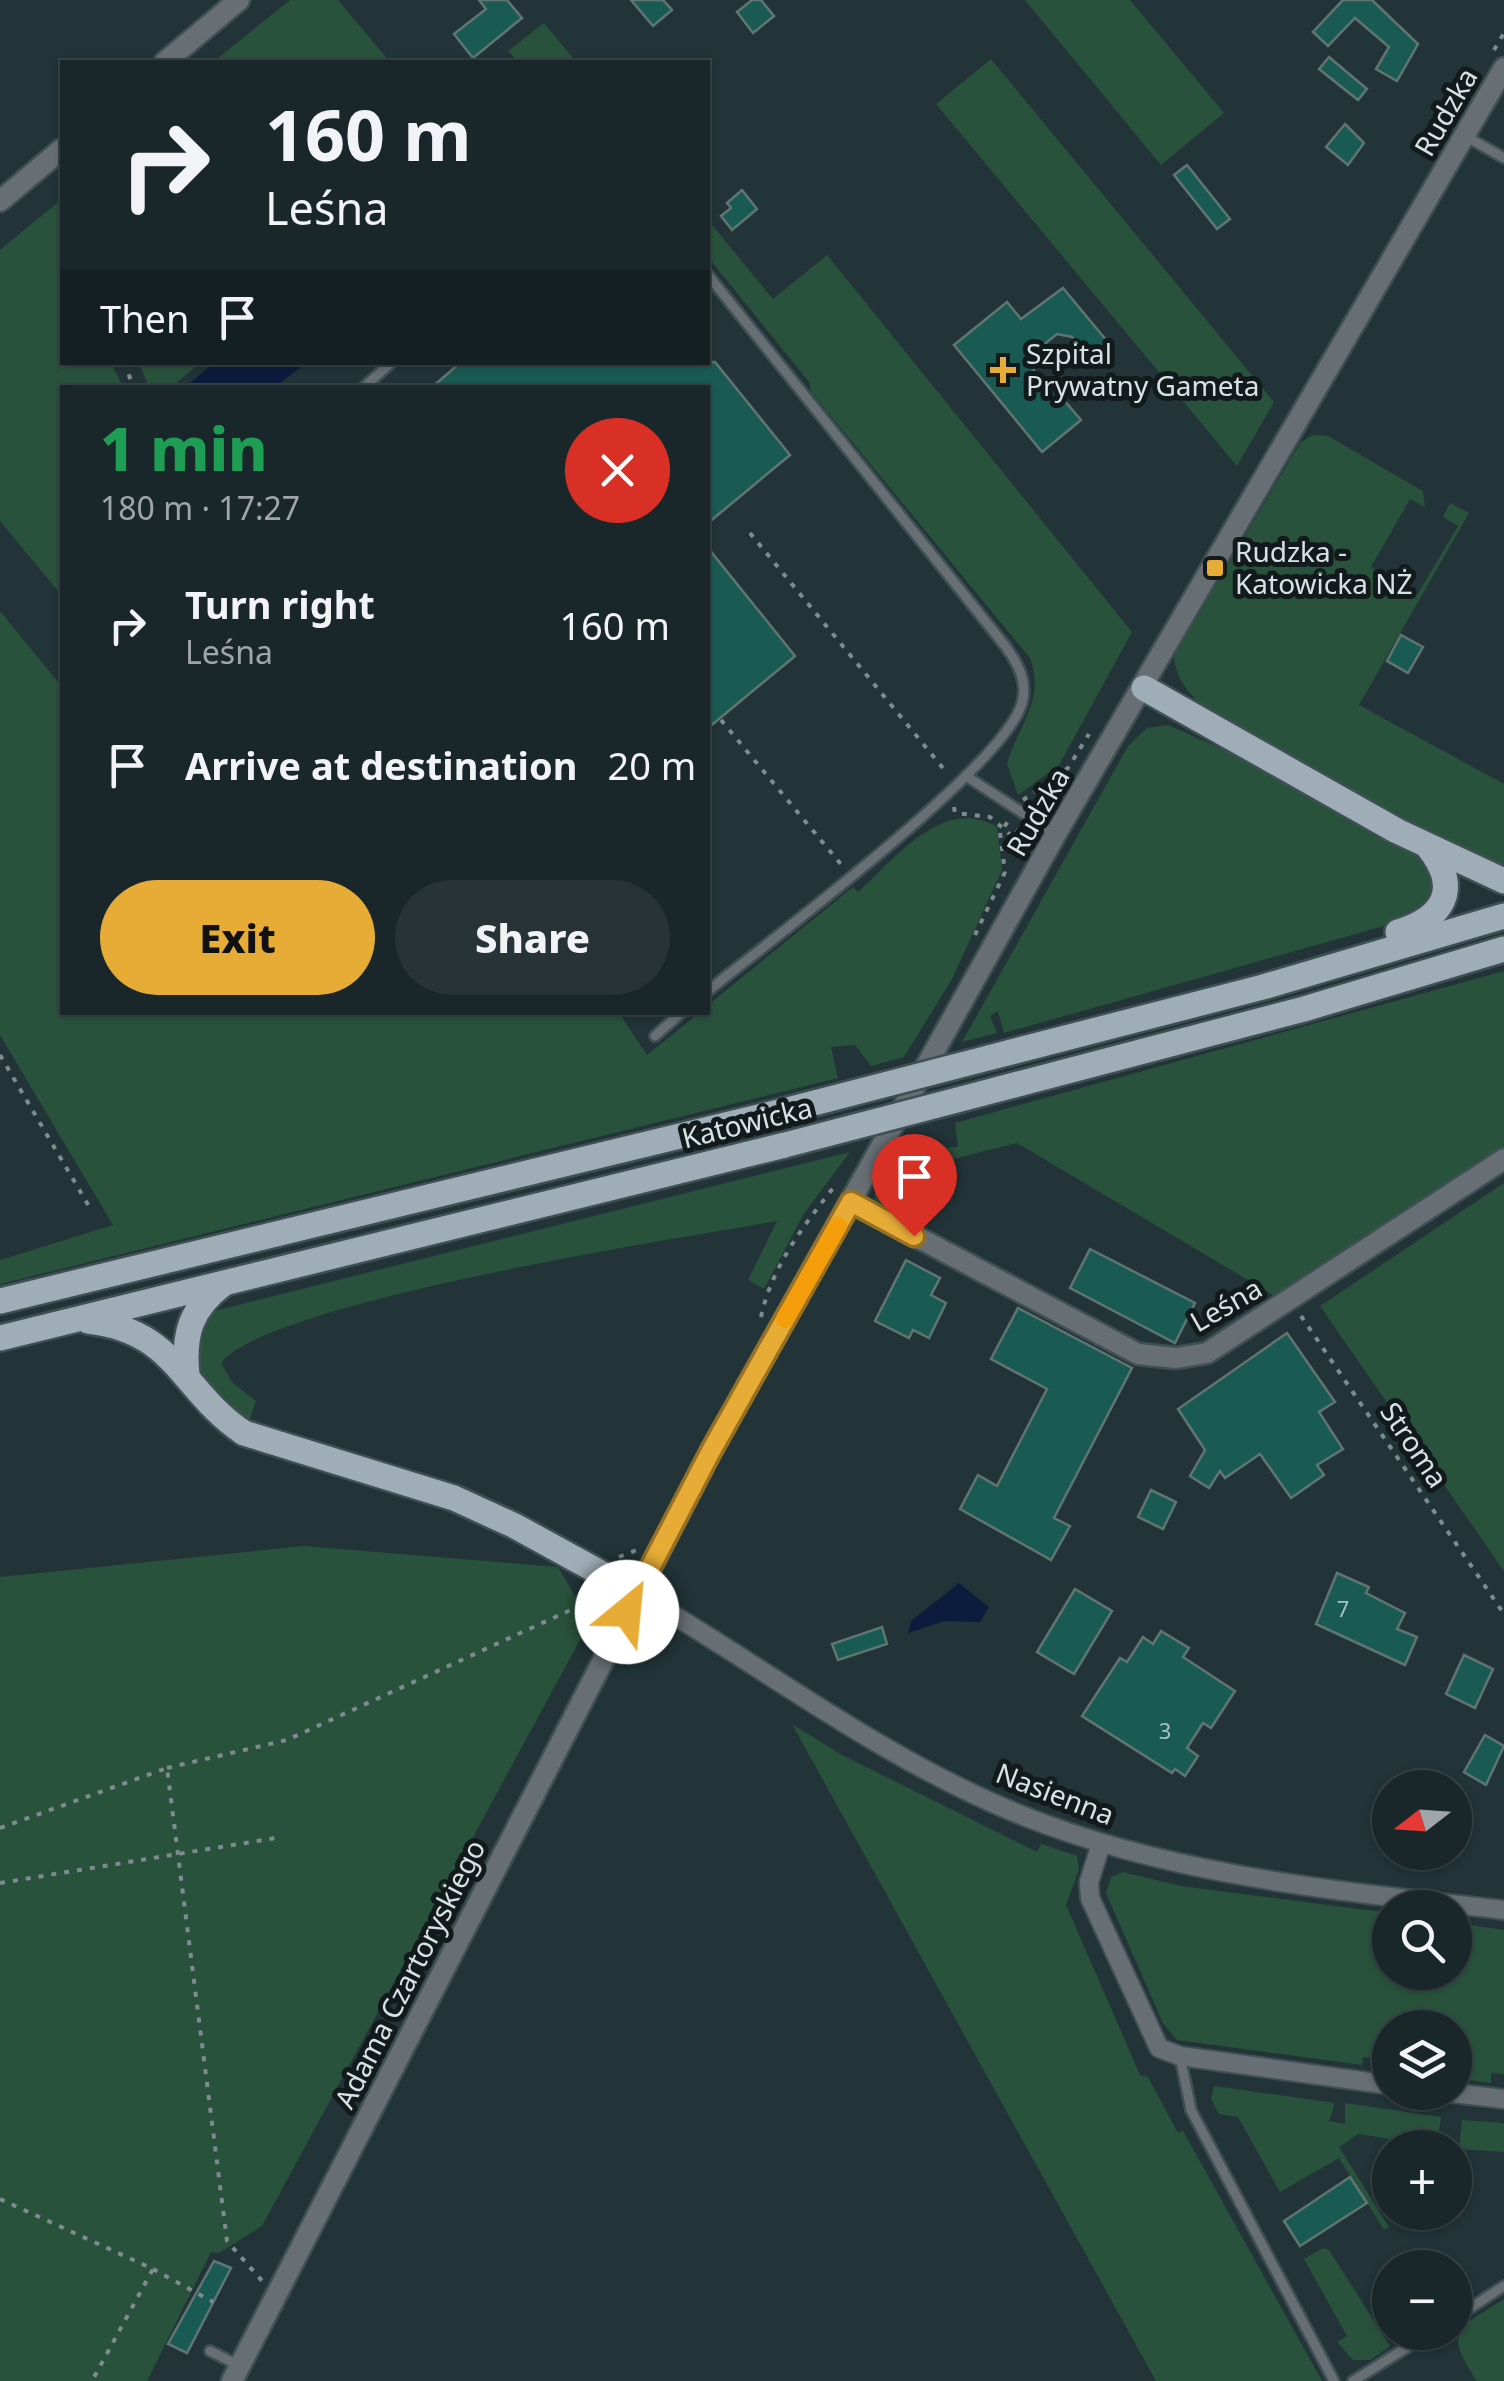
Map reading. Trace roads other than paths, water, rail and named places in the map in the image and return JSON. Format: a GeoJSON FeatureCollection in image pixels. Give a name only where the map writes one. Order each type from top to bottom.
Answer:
{"type":"FeatureCollection","features":[{"type":"Feature","properties":{"kind":"main road"},"geometry":{"type":"LineString","coordinates":[[1144,688],[1429,848],[1504,880]]}},
{"type":"Feature","properties":{"kind":"main road"},"geometry":{"type":"LineString","coordinates":[[1066,1038],[1176,997],[1418,926],[1436,913],[1446,890],[1441,866],[1429,848]]}},
{"type":"Feature","properties":{"kind":"main road","name":"Katowicka"},"geometry":{"type":"LineString","coordinates":[[0,1302],[787,1110],[1262,987],[1504,916]]}},
{"type":"Feature","properties":{"kind":"main road","name":"Katowicka"},"geometry":{"type":"LineString","coordinates":[[0,1338],[786,1145],[1498,954]]}},
{"type":"Feature","properties":{"kind":"main road"},"geometry":{"type":"LineString","coordinates":[[186,1375],[184,1342],[192,1318],[205,1298],[227,1280]]}},
{"type":"Feature","properties":{"kind":"main road"},"geometry":{"type":"LineString","coordinates":[[74,1319],[138,1331],[186,1375],[219,1416],[244,1433],[454,1498],[515,1526],[637,1593]]}},
{"type":"Feature","properties":{"kind":"street"},"geometry":{"type":"LineString","coordinates":[[167,60],[239,0]]}},
{"type":"Feature","properties":{"kind":"street","name":"Rudzka"},"geometry":{"type":"LineString","coordinates":[[637,1593],[1055,834],[1504,68]]}},
{"type":"Feature","properties":{"kind":"street"},"geometry":{"type":"LineString","coordinates":[[0,201],[60,151]]}},
{"type":"Feature","properties":{"kind":"street","name":"Leśna"},"geometry":{"type":"LineString","coordinates":[[851,1202],[1138,1354],[1176,1358],[1207,1353],[1504,1160]]}},
{"type":"Feature","properties":{"kind":"street","name":"Nasienna"},"geometry":{"type":"LineString","coordinates":[[637,1593],[802,1699],[962,1786],[1014,1812],[1100,1844],[1219,1871],[1504,1910]]}},
{"type":"Feature","properties":{"kind":"street","name":"Adama Czartoryskiego"},"geometry":{"type":"LineString","coordinates":[[236,2373],[637,1593]]}},
{"type":"Feature","properties":{"kind":"street"},"geometry":{"type":"LineString","coordinates":[[1100,1844],[1089,1882],[1090,1898],[1154,2042],[1180,2056],[1372,2083]]}},
{"type":"Feature","properties":{"kind":"street"},"geometry":{"type":"LineString","coordinates":[[1472,2096],[1504,2100]]}},
{"type":"Feature","properties":{"kind":"lane"},"geometry":{"type":"LineString","coordinates":[[1464,135],[1504,158]]}},
{"type":"Feature","properties":{"kind":"lane"},"geometry":{"type":"LineString","coordinates":[[710,278],[1020,668],[1023,701],[1013,722],[951,791],[710,988]]}},
{"type":"Feature","properties":{"kind":"lane"},"geometry":{"type":"LineString","coordinates":[[366,385],[389,365]]}},
{"type":"Feature","properties":{"kind":"lane"},"geometry":{"type":"LineString","coordinates":[[966,776],[1055,834]]}},
{"type":"Feature","properties":{"kind":"lane"},"geometry":{"type":"LineString","coordinates":[[655,1036],[679,1015]]}},
{"type":"Feature","properties":{"kind":"lane"},"geometry":{"type":"LineString","coordinates":[[1180,2056],[1195,2118],[1334,2381]]}},
{"type":"Feature","properties":{"kind":"lane"},"geometry":{"type":"LineString","coordinates":[[1472,2307],[1504,2286]]}},
{"type":"Feature","properties":{"kind":"lane"},"geometry":{"type":"LineString","coordinates":[[210,2350],[236,2373]]}},
{"type":"Feature","properties":{"kind":"lane"},"geometry":{"type":"LineString","coordinates":[[1352,2381],[1403,2350]]}},
{"type":"Feature","properties":{"kind":"water"},"geometry":{"type":"Polygon","coordinates":[[[211,365],[303,365],[278,385],[187,385],[211,365]]]}},
{"type":"Feature","properties":{"kind":"water"},"geometry":{"type":"Polygon","coordinates":[[[959,1583],[989,1607],[980,1622],[945,1621],[908,1633],[911,1621],[959,1583]]]}},
{"type":"Feature","properties":{"kind":"place","name":"Szpital Prywatny Gameta"},"geometry":{"type":"Point","coordinates":[1003,370]}},
{"type":"Feature","properties":{"kind":"place","name":"Rudzka - Katowicka NŻ"},"geometry":{"type":"Point","coordinates":[1215,568]}}]}
